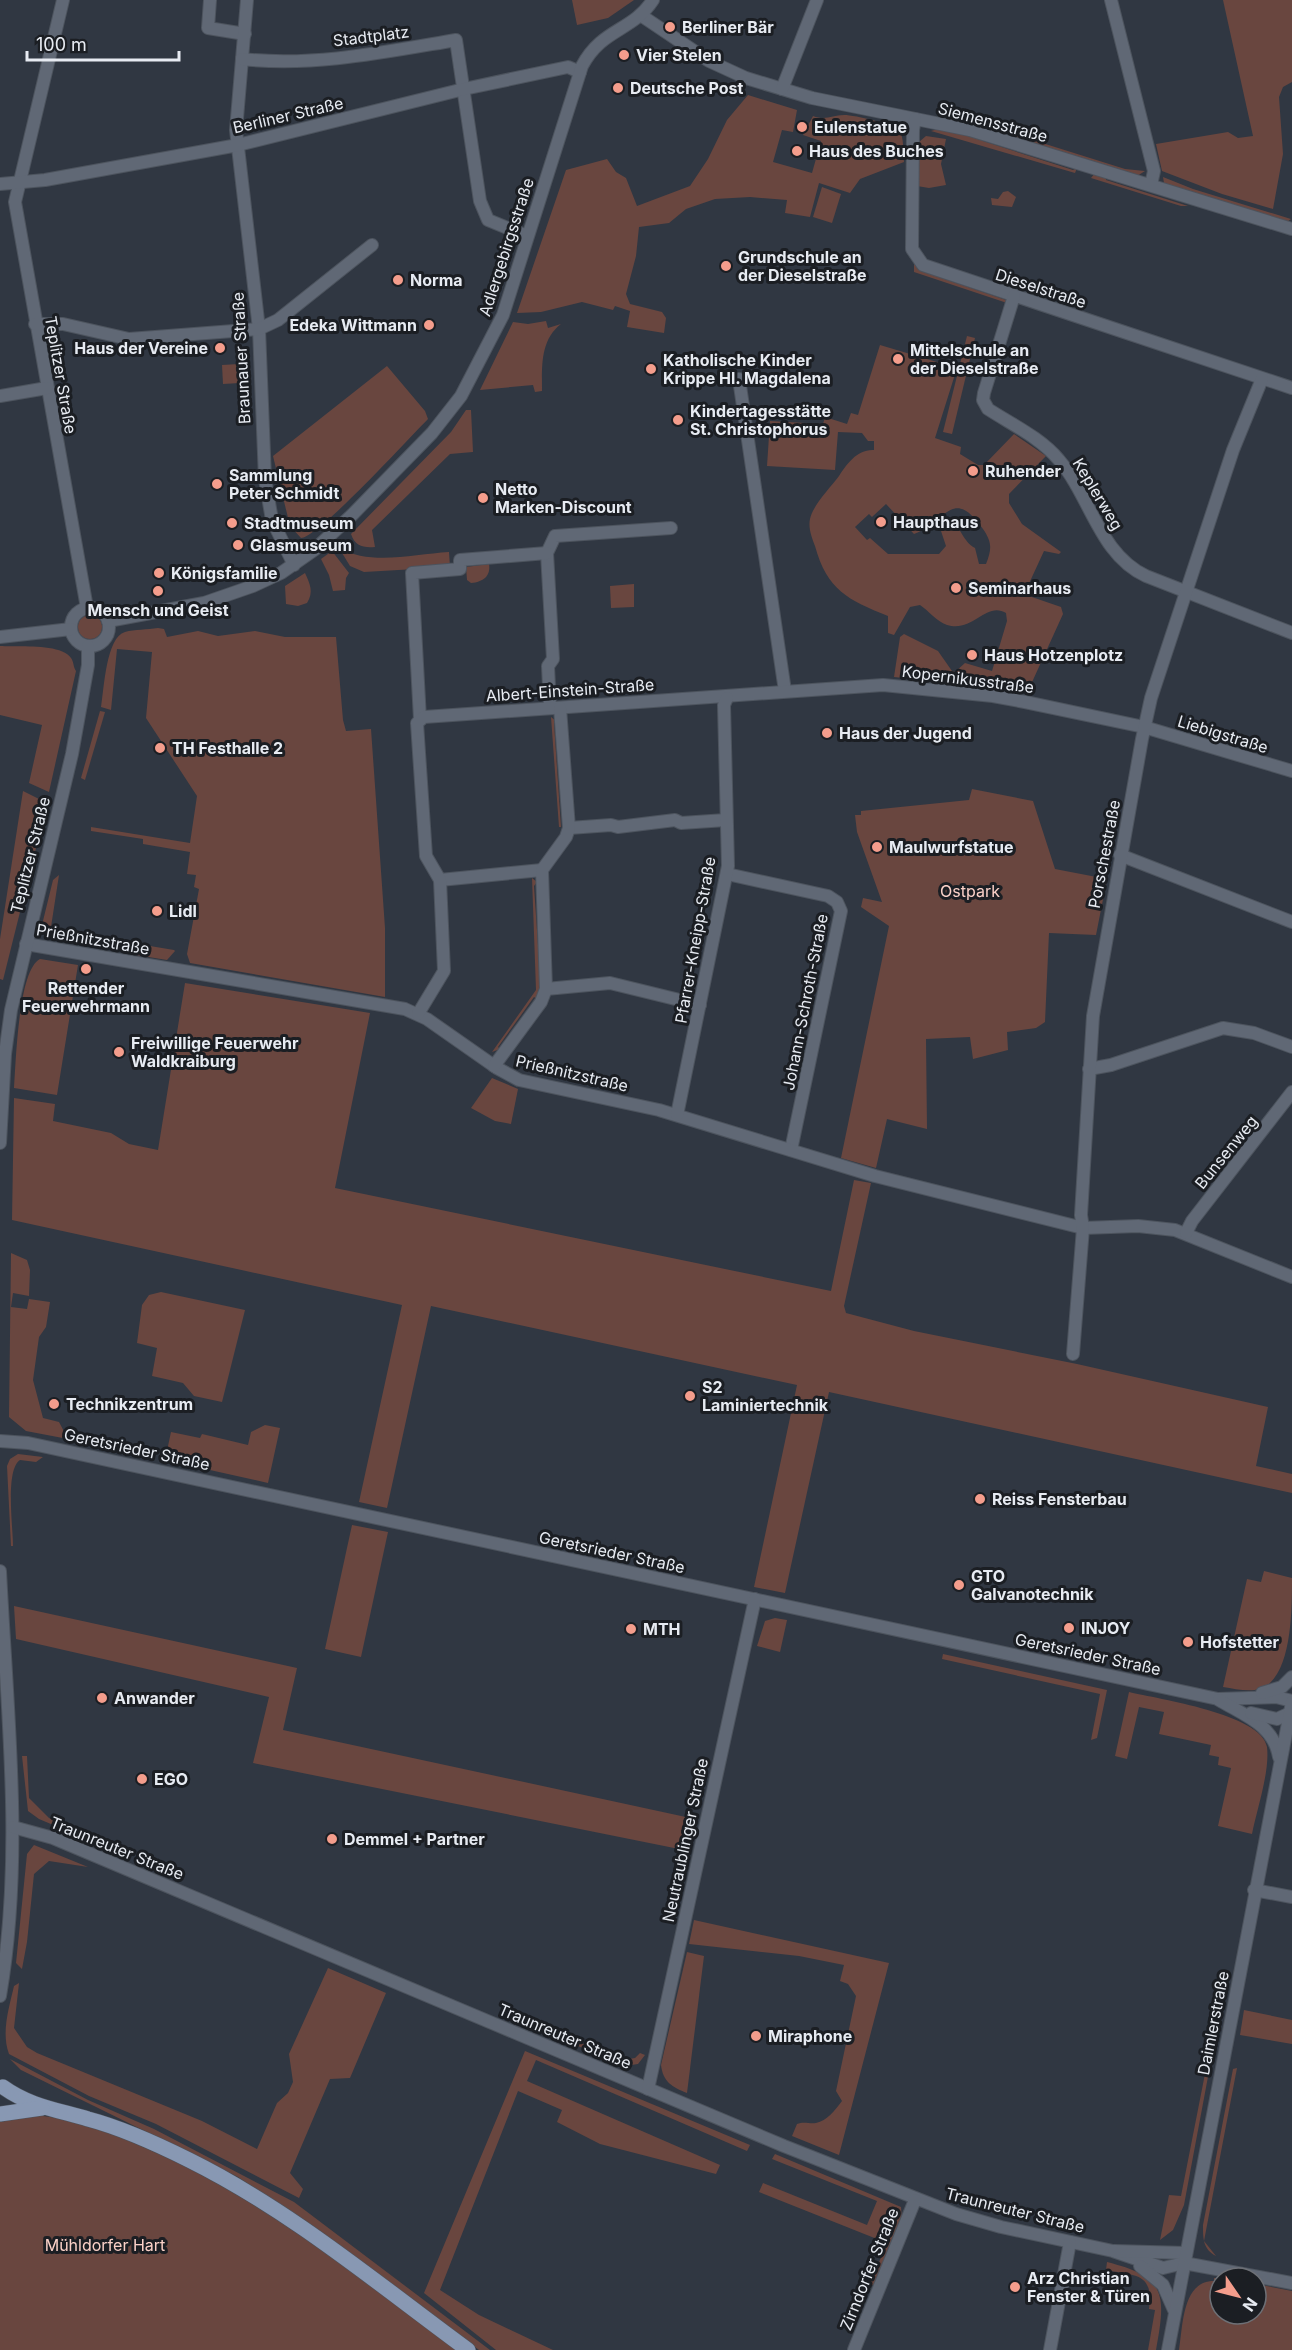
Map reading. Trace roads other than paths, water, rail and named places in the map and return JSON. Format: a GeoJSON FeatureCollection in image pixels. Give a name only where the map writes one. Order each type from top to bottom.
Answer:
{"type":"FeatureCollection","features":[{"type":"Feature","properties":{"kind":"main road"},"geometry":{"type":"LineString","coordinates":[[1,2084],[4,2099],[0,2113],[42,2108]]}},
{"type":"Feature","properties":{"kind":"main road"},"geometry":{"type":"LineString","coordinates":[[1,2084],[42,2108],[90,2119],[161,2146],[232,2182],[308,2233],[468,2350]]}},
{"type":"Feature","properties":{"kind":"street","name":"Teplitzer Straße"},"geometry":{"type":"LineString","coordinates":[[63,0],[15,202],[87,608]]}},
{"type":"Feature","properties":{"kind":"street"},"geometry":{"type":"LineString","coordinates":[[210,0],[208,28],[244,34]]}},
{"type":"Feature","properties":{"kind":"street"},"geometry":{"type":"LineString","coordinates":[[238,145],[236,130],[247,0]]}},
{"type":"Feature","properties":{"kind":"street"},"geometry":{"type":"LineString","coordinates":[[642,16],[653,0]]}},
{"type":"Feature","properties":{"kind":"street"},"geometry":{"type":"LineString","coordinates":[[782,89],[817,0]]}},
{"type":"Feature","properties":{"kind":"street"},"geometry":{"type":"LineString","coordinates":[[1111,0],[1154,171],[1150,185]]}},
{"type":"Feature","properties":{"kind":"street","name":"Adlergebirgsstraße"},"geometry":{"type":"LineString","coordinates":[[108,621],[204,603],[253,586],[294,565],[372,496],[432,433],[461,396],[503,315],[580,72],[590,53],[603,38],[642,16]]}},
{"type":"Feature","properties":{"kind":"street","name":"Siemensstraße"},"geometry":{"type":"LineString","coordinates":[[642,16],[688,48],[732,72],[782,89],[1007,140],[1292,229]]}},
{"type":"Feature","properties":{"kind":"street","name":"Stadtplatz"},"geometry":{"type":"LineString","coordinates":[[242,59],[273,63],[359,56],[456,40],[464,89]]}},
{"type":"Feature","properties":{"kind":"street","name":"Berliner Straße"},"geometry":{"type":"LineString","coordinates":[[0,184],[238,145],[464,89],[568,68],[580,72]]}},
{"type":"Feature","properties":{"kind":"street"},"geometry":{"type":"LineString","coordinates":[[464,89],[480,201],[488,220],[527,236]]}},
{"type":"Feature","properties":{"kind":"street","name":"Dieselstraße"},"geometry":{"type":"LineString","coordinates":[[915,119],[912,214],[914,256],[928,269],[1292,388]]}},
{"type":"Feature","properties":{"kind":"street","name":"Braunauer Straße"},"geometry":{"type":"LineString","coordinates":[[238,145],[259,329],[265,479],[272,520],[294,565]]}},
{"type":"Feature","properties":{"kind":"street"},"geometry":{"type":"LineString","coordinates":[[35,324],[63,324],[129,339],[259,329],[278,320],[372,245]]}},
{"type":"Feature","properties":{"kind":"street","name":"Keplerweg"},"geometry":{"type":"LineString","coordinates":[[1014,296],[984,393],[985,405],[1059,459],[1114,551],[1123,562],[1139,573],[1292,633]]}},
{"type":"Feature","properties":{"kind":"street"},"geometry":{"type":"LineString","coordinates":[[739,379],[785,691]]}},
{"type":"Feature","properties":{"kind":"street","name":"Porschestraße"},"geometry":{"type":"LineString","coordinates":[[1073,1354],[1083,1228],[1081,1215],[1089,1069],[1097,981],[1144,727],[1233,450],[1262,379]]}},
{"type":"Feature","properties":{"kind":"street"},"geometry":{"type":"LineString","coordinates":[[0,396],[47,388]]}},
{"type":"Feature","properties":{"kind":"street"},"geometry":{"type":"LineString","coordinates":[[494,1066],[541,1002],[546,989],[542,870],[566,837],[569,828],[548,666],[553,659],[547,553],[555,536],[670,528]]}},
{"type":"Feature","properties":{"kind":"street"},"geometry":{"type":"LineString","coordinates":[[418,1014],[443,974],[440,880],[426,856],[412,573],[460,569],[460,560],[547,553]]}},
{"type":"Feature","properties":{"kind":"street"},"geometry":{"type":"LineString","coordinates":[[87,608],[101,612],[108,621],[105,639],[99,644],[88,646],[77,641],[71,629],[78,613],[87,608]]}},
{"type":"Feature","properties":{"kind":"street"},"geometry":{"type":"LineString","coordinates":[[0,637],[71,629]]}},
{"type":"Feature","properties":{"kind":"street","name":"Teplitzer Straße"},"geometry":{"type":"LineString","coordinates":[[0,1143],[7,1032],[73,746],[86,674],[88,646]]}},
{"type":"Feature","properties":{"kind":"street","name":"Kopernikusstraße"},"geometry":{"type":"LineString","coordinates":[[727,698],[733,695],[883,686],[993,696],[1144,727]]}},
{"type":"Feature","properties":{"kind":"street","name":"Albert-Einstein-Straße"},"geometry":{"type":"LineString","coordinates":[[418,721],[424,717],[727,698]]}},
{"type":"Feature","properties":{"kind":"street","name":"Pfarrer-Kneipp-Straße"},"geometry":{"type":"LineString","coordinates":[[677,1114],[727,874],[724,705],[727,698]]}},
{"type":"Feature","properties":{"kind":"street","name":"Liebigstraße"},"geometry":{"type":"LineString","coordinates":[[1144,727],[1292,771]]}},
{"type":"Feature","properties":{"kind":"street"},"geometry":{"type":"LineString","coordinates":[[569,828],[611,825],[618,828],[675,820],[681,823],[726,820]]}},
{"type":"Feature","properties":{"kind":"street"},"geometry":{"type":"LineString","coordinates":[[1120,855],[1292,922]]}},
{"type":"Feature","properties":{"kind":"street"},"geometry":{"type":"LineString","coordinates":[[440,880],[542,870]]}},
{"type":"Feature","properties":{"kind":"street","name":"Johann-Schroth-Straße"},"geometry":{"type":"LineString","coordinates":[[727,874],[828,896],[840,906],[840,916],[792,1150]]}},
{"type":"Feature","properties":{"kind":"street","name":"Prießnitzstraße"},"geometry":{"type":"LineString","coordinates":[[26,944],[392,1006],[418,1014],[494,1066],[519,1080],[677,1114],[875,1176],[1083,1228],[1154,1226],[1186,1233],[1292,1277]]}},
{"type":"Feature","properties":{"kind":"street"},"geometry":{"type":"LineString","coordinates":[[546,989],[610,983],[700,1005]]}},
{"type":"Feature","properties":{"kind":"street"},"geometry":{"type":"LineString","coordinates":[[1089,1069],[1112,1065],[1223,1028],[1254,1033],[1292,1047]]}},
{"type":"Feature","properties":{"kind":"street","name":"Bunsenweg"},"geometry":{"type":"LineString","coordinates":[[1186,1233],[1192,1221],[1292,1092]]}},
{"type":"Feature","properties":{"kind":"street","name":"Geretsrieder Straße"},"geometry":{"type":"LineString","coordinates":[[0,1441],[28,1443],[1226,1701],[1266,1718],[1277,1719],[1291,1705],[1276,1698],[1226,1701]]}},
{"type":"Feature","properties":{"kind":"street"},"geometry":{"type":"LineString","coordinates":[[0,1571],[13,1827],[12,1901],[0,1996]]}},
{"type":"Feature","properties":{"kind":"street","name":"Neutraublinger Straße"},"geometry":{"type":"LineString","coordinates":[[648,2089],[755,1599]]}},
{"type":"Feature","properties":{"kind":"street","name":"Geretsrieder Straße"},"geometry":{"type":"LineString","coordinates":[[1226,1701],[1282,1687],[1292,1677]]}},
{"type":"Feature","properties":{"kind":"street","name":"Geretsrieder Straße"},"geometry":{"type":"LineString","coordinates":[[1226,1701],[1264,1728],[1273,1739],[1280,1763]]}},
{"type":"Feature","properties":{"kind":"street","name":"Daimlerstraße"},"geometry":{"type":"LineString","coordinates":[[1168,2350],[1291,1705]]}},
{"type":"Feature","properties":{"kind":"street","name":"Traunreuter Straße"},"geometry":{"type":"LineString","coordinates":[[13,1827],[53,1838],[915,2200],[1001,2227],[1070,2242],[1113,2251],[1185,2258]]}},
{"type":"Feature","properties":{"kind":"street"},"geometry":{"type":"LineString","coordinates":[[1254,1890],[1292,1897]]}},
{"type":"Feature","properties":{"kind":"street","name":"Zirndorfer Straße"},"geometry":{"type":"LineString","coordinates":[[854,2350],[915,2200]]}},
{"type":"Feature","properties":{"kind":"street"},"geometry":{"type":"LineString","coordinates":[[1050,2350],[1070,2242]]}},
{"type":"Feature","properties":{"kind":"street","name":"Traunreuter Straße"},"geometry":{"type":"LineString","coordinates":[[1113,2251],[1163,2268],[1185,2258]]}},
{"type":"Feature","properties":{"kind":"street","name":"Traunreuter Straße"},"geometry":{"type":"LineString","coordinates":[[1126,2257],[1158,2279],[1171,2298],[1175,2314]]}},
{"type":"Feature","properties":{"kind":"street"},"geometry":{"type":"LineString","coordinates":[[1185,2258],[1292,2283]]}},
{"type":"Feature","properties":{"kind":"place","name":"Berliner Bär"},"geometry":{"type":"Point","coordinates":[670,27]}},
{"type":"Feature","properties":{"kind":"place","name":"Vier Stelen"},"geometry":{"type":"Point","coordinates":[624,55]}},
{"type":"Feature","properties":{"kind":"place","name":"Deutsche Post"},"geometry":{"type":"Point","coordinates":[618,88]}},
{"type":"Feature","properties":{"kind":"place","name":"Eulenstatue"},"geometry":{"type":"Point","coordinates":[802,127]}},
{"type":"Feature","properties":{"kind":"place","name":"Haus des Buches"},"geometry":{"type":"Point","coordinates":[797,151]}},
{"type":"Feature","properties":{"kind":"place","name":"Grundschule an der Dieselstraße"},"geometry":{"type":"Point","coordinates":[726,266]}},
{"type":"Feature","properties":{"kind":"place","name":"Norma"},"geometry":{"type":"Point","coordinates":[398,280]}},
{"type":"Feature","properties":{"kind":"place","name":"Edeka Wittmann"},"geometry":{"type":"Point","coordinates":[429,325]}},
{"type":"Feature","properties":{"kind":"place","name":"Haus der Vereine"},"geometry":{"type":"Point","coordinates":[220,348]}},
{"type":"Feature","properties":{"kind":"place","name":"Mittelschule an der Dieselstraße"},"geometry":{"type":"Point","coordinates":[898,359]}},
{"type":"Feature","properties":{"kind":"place","name":"Katholische Kinder Krippe Hl. Magdalena"},"geometry":{"type":"Point","coordinates":[651,369]}},
{"type":"Feature","properties":{"kind":"place","name":"Kindertagesstätte St. Christophorus"},"geometry":{"type":"Point","coordinates":[678,420]}},
{"type":"Feature","properties":{"kind":"place","name":"Ruhender"},"geometry":{"type":"Point","coordinates":[973,471]}},
{"type":"Feature","properties":{"kind":"place","name":"Sammlung Peter Schmidt"},"geometry":{"type":"Point","coordinates":[217,484]}},
{"type":"Feature","properties":{"kind":"place","name":"Netto Marken-Discount"},"geometry":{"type":"Point","coordinates":[483,498]}},
{"type":"Feature","properties":{"kind":"place","name":"Haupthaus"},"geometry":{"type":"Point","coordinates":[881,522]}},
{"type":"Feature","properties":{"kind":"place","name":"Stadtmuseum"},"geometry":{"type":"Point","coordinates":[232,523]}},
{"type":"Feature","properties":{"kind":"place","name":"Glasmuseum"},"geometry":{"type":"Point","coordinates":[238,545]}},
{"type":"Feature","properties":{"kind":"place","name":"Königsfamilie"},"geometry":{"type":"Point","coordinates":[159,573]}},
{"type":"Feature","properties":{"kind":"place","name":"Seminarhaus"},"geometry":{"type":"Point","coordinates":[956,588]}},
{"type":"Feature","properties":{"kind":"place","name":"Mensch und Geist"},"geometry":{"type":"Point","coordinates":[158,591]}},
{"type":"Feature","properties":{"kind":"place","name":"Haus Hotzenplotz"},"geometry":{"type":"Point","coordinates":[972,655]}},
{"type":"Feature","properties":{"kind":"place","name":"Haus der Jugend"},"geometry":{"type":"Point","coordinates":[827,733]}},
{"type":"Feature","properties":{"kind":"place","name":"TH Festhalle 2"},"geometry":{"type":"Point","coordinates":[160,748]}},
{"type":"Feature","properties":{"kind":"place","name":"Maulwurfstatue"},"geometry":{"type":"Point","coordinates":[877,847]}},
{"type":"Feature","properties":{"kind":"place","name":"Lidl"},"geometry":{"type":"Point","coordinates":[157,911]}},
{"type":"Feature","properties":{"kind":"place","name":"Rettender Feuerwehrmann"},"geometry":{"type":"Point","coordinates":[86,969]}},
{"type":"Feature","properties":{"kind":"place","name":"Freiwillige Feuerwehr Waldkraiburg"},"geometry":{"type":"Point","coordinates":[119,1052]}},
{"type":"Feature","properties":{"kind":"place","name":"S2 Laminiertechnik"},"geometry":{"type":"Point","coordinates":[690,1396]}},
{"type":"Feature","properties":{"kind":"place","name":"Technikzentrum"},"geometry":{"type":"Point","coordinates":[54,1404]}},
{"type":"Feature","properties":{"kind":"place","name":"Reiss Fensterbau"},"geometry":{"type":"Point","coordinates":[980,1499]}},
{"type":"Feature","properties":{"kind":"place","name":"GTO Galvanotechnik"},"geometry":{"type":"Point","coordinates":[959,1585]}},
{"type":"Feature","properties":{"kind":"place","name":"INJOY"},"geometry":{"type":"Point","coordinates":[1069,1628]}},
{"type":"Feature","properties":{"kind":"place","name":"MTH"},"geometry":{"type":"Point","coordinates":[631,1629]}},
{"type":"Feature","properties":{"kind":"place","name":"Hofstetter"},"geometry":{"type":"Point","coordinates":[1188,1642]}},
{"type":"Feature","properties":{"kind":"place","name":"Anwander"},"geometry":{"type":"Point","coordinates":[102,1698]}},
{"type":"Feature","properties":{"kind":"place","name":"EGO"},"geometry":{"type":"Point","coordinates":[142,1779]}},
{"type":"Feature","properties":{"kind":"place","name":"Demmel + Partner"},"geometry":{"type":"Point","coordinates":[332,1839]}},
{"type":"Feature","properties":{"kind":"place","name":"Miraphone"},"geometry":{"type":"Point","coordinates":[756,2036]}},
{"type":"Feature","properties":{"kind":"place","name":"Arz Christian Fenster & Türen"},"geometry":{"type":"Point","coordinates":[1015,2287]}},
{"type":"Feature","properties":{"kind":"park label","name":"Ostpark"},"geometry":{"type":"Point","coordinates":[970,891]}},
{"type":"Feature","properties":{"kind":"park label","name":"Mühldorfer Hart"},"geometry":{"type":"Point","coordinates":[105,2245]}}]}
